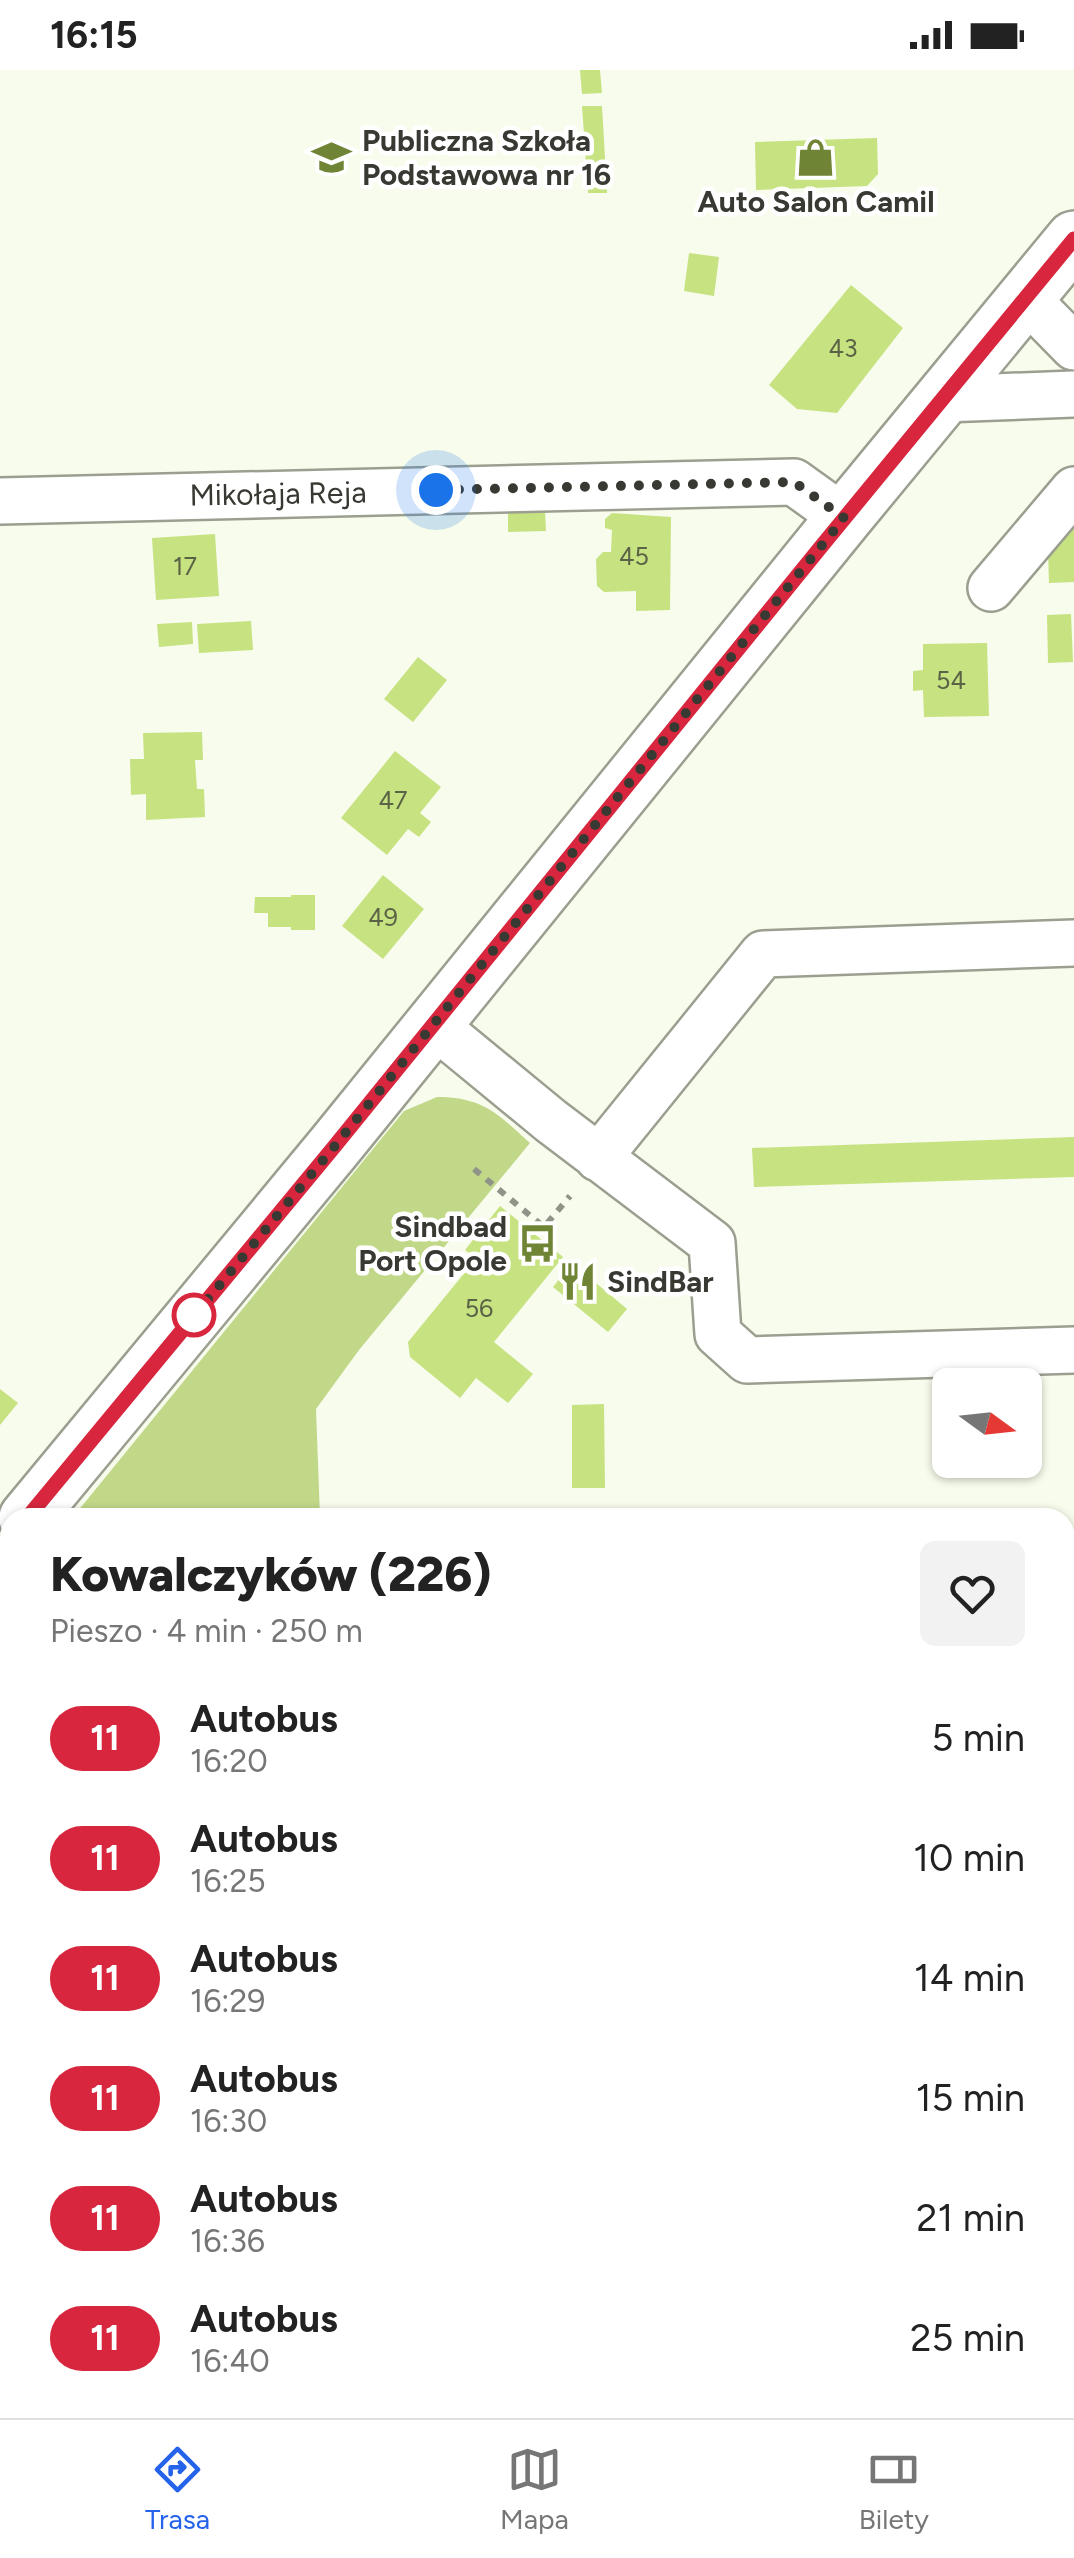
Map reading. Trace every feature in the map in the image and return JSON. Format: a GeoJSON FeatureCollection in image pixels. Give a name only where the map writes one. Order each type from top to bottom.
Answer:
{"type":"FeatureCollection","features":[{"type":"Feature","properties":{"kind":"main road"},"geometry":{"type":"LineString","coordinates":[[36,1508],[1074,239]]}},
{"type":"Feature","properties":{"kind":"street"},"geometry":{"type":"LineString","coordinates":[[1026,298],[1074,347]]}},
{"type":"Feature","properties":{"kind":"street"},"geometry":{"type":"LineString","coordinates":[[944,399],[1074,394]]}},
{"type":"Feature","properties":{"kind":"street","name":"Mikołaja Reja"},"geometry":{"type":"LineString","coordinates":[[0,500],[794,482],[844,518]]}},
{"type":"Feature","properties":{"kind":"street"},"geometry":{"type":"LineString","coordinates":[[991,588],[1074,490]]}},
{"type":"Feature","properties":{"kind":"street"},"geometry":{"type":"LineString","coordinates":[[598,1158],[763,954],[1074,943]]}},
{"type":"Feature","properties":{"kind":"street"},"geometry":{"type":"LineString","coordinates":[[433,1024],[598,1158],[712,1243],[718,1334],[747,1360],[1074,1350]]}},
{"type":"Feature","properties":{"kind":"path"},"geometry":{"type":"LineString","coordinates":[[474,1169],[544,1227],[570,1196]]}},
{"type":"Feature","properties":{"kind":"green space"},"geometry":{"type":"Polygon","coordinates":[[[437,1097],[466,1100],[489,1109],[530,1143],[359,1350],[316,1409],[320,1508],[80,1508],[404,1111],[437,1097]]]}},
{"type":"Feature","properties":{"kind":"building"},"geometry":{"type":"Polygon","coordinates":[[[580,70],[600,70],[602,93],[582,94],[580,70]]]}},
{"type":"Feature","properties":{"kind":"building"},"geometry":{"type":"Polygon","coordinates":[[[582,106],[602,106],[607,193],[588,193],[582,106]]]}},
{"type":"Feature","properties":{"kind":"building","name":"Auto Salon Camil"},"geometry":{"type":"Polygon","coordinates":[[[877,138],[878,174],[867,186],[756,190],[755,142],[877,138]]]}},
{"type":"Feature","properties":{"kind":"building"},"geometry":{"type":"Polygon","coordinates":[[[689,253],[719,257],[714,296],[684,291],[689,253]]]}},
{"type":"Feature","properties":{"kind":"building"},"geometry":{"type":"Polygon","coordinates":[[[851,285],[903,328],[837,413],[797,409],[769,385],[851,285]]]}},
{"type":"Feature","properties":{"kind":"building"},"geometry":{"type":"Polygon","coordinates":[[[545,511],[546,531],[508,532],[508,513],[545,511]]]}},
{"type":"Feature","properties":{"kind":"building"},"geometry":{"type":"Polygon","coordinates":[[[612,513],[671,517],[670,610],[636,611],[636,591],[604,592],[597,586],[596,559],[603,552],[611,552],[612,530],[605,528],[605,519],[612,513]]]}},
{"type":"Feature","properties":{"kind":"building"},"geometry":{"type":"Polygon","coordinates":[[[1074,521],[1074,582],[1049,583],[1048,550],[1074,521]]]}},
{"type":"Feature","properties":{"kind":"building"},"geometry":{"type":"Polygon","coordinates":[[[215,534],[219,596],[156,600],[152,538],[215,534]]]}},
{"type":"Feature","properties":{"kind":"building"},"geometry":{"type":"Polygon","coordinates":[[[1071,614],[1073,662],[1048,663],[1047,615],[1071,614]]]}},
{"type":"Feature","properties":{"kind":"building"},"geometry":{"type":"Polygon","coordinates":[[[251,621],[253,650],[199,653],[197,624],[251,621]]]}},
{"type":"Feature","properties":{"kind":"building"},"geometry":{"type":"Polygon","coordinates":[[[192,622],[193,644],[159,647],[157,624],[192,622]]]}},
{"type":"Feature","properties":{"kind":"building"},"geometry":{"type":"Polygon","coordinates":[[[987,643],[989,716],[924,717],[923,690],[913,691],[913,671],[923,670],[923,644],[987,643]]]}},
{"type":"Feature","properties":{"kind":"building"},"geometry":{"type":"Polygon","coordinates":[[[418,657],[447,680],[413,722],[384,699],[418,657]]]}},
{"type":"Feature","properties":{"kind":"building"},"geometry":{"type":"Polygon","coordinates":[[[202,732],[203,760],[195,760],[197,789],[204,789],[205,817],[146,820],[146,794],[131,795],[130,759],[144,759],[143,733],[202,732]]]}},
{"type":"Feature","properties":{"kind":"building"},"geometry":{"type":"Polygon","coordinates":[[[395,751],[441,787],[420,813],[431,822],[419,837],[408,829],[387,855],[341,818],[395,751]]]}},
{"type":"Feature","properties":{"kind":"building"},"geometry":{"type":"Polygon","coordinates":[[[383,875],[424,909],[383,959],[342,926],[383,875]]]}},
{"type":"Feature","properties":{"kind":"building"},"geometry":{"type":"Polygon","coordinates":[[[315,895],[315,930],[268,927],[268,913],[254,913],[255,897],[315,895]]]}},
{"type":"Feature","properties":{"kind":"building"},"geometry":{"type":"Polygon","coordinates":[[[1074,1137],[1074,1177],[754,1187],[752,1148],[1074,1137]]]}},
{"type":"Feature","properties":{"kind":"building"},"geometry":{"type":"Polygon","coordinates":[[[500,1206],[563,1257],[494,1342],[533,1374],[508,1403],[476,1378],[460,1398],[410,1357],[408,1342],[466,1271],[469,1274],[479,1261],[465,1250],[500,1206]]]}},
{"type":"Feature","properties":{"kind":"building"},"geometry":{"type":"Polygon","coordinates":[[[572,1263],[627,1309],[608,1332],[553,1287],[572,1263]]]}},
{"type":"Feature","properties":{"kind":"building"},"geometry":{"type":"Polygon","coordinates":[[[0,1389],[18,1403],[0,1425],[0,1389]]]}},
{"type":"Feature","properties":{"kind":"building"},"geometry":{"type":"Polygon","coordinates":[[[604,1404],[605,1488],[572,1488],[572,1405],[604,1404]]]}},
{"type":"Feature","properties":{"kind":"bus line","name":"11"},"geometry":{"type":"LineString","coordinates":[[35,1508],[1074,239]]}},
{"type":"Feature","properties":{"kind":"place","name":"Publiczna Szkoła Podstawowa nr 16"},"geometry":{"type":"Point","coordinates":[332,158]}},
{"type":"Feature","properties":{"kind":"place","name":"Auto Salon Camil"},"geometry":{"type":"Point","coordinates":[816,158]}},
{"type":"Feature","properties":{"kind":"place","name":"Sindbad Port Opole"},"geometry":{"type":"Point","coordinates":[537,1244]}},
{"type":"Feature","properties":{"kind":"place","name":"SindBar"},"geometry":{"type":"Point","coordinates":[577,1282]}},
{"type":"Feature","properties":{"kind":"route"},"geometry":{"type":"LineString","coordinates":[[194,1315],[184,1328],[844,518],[794,482],[436,490]]}}]}
